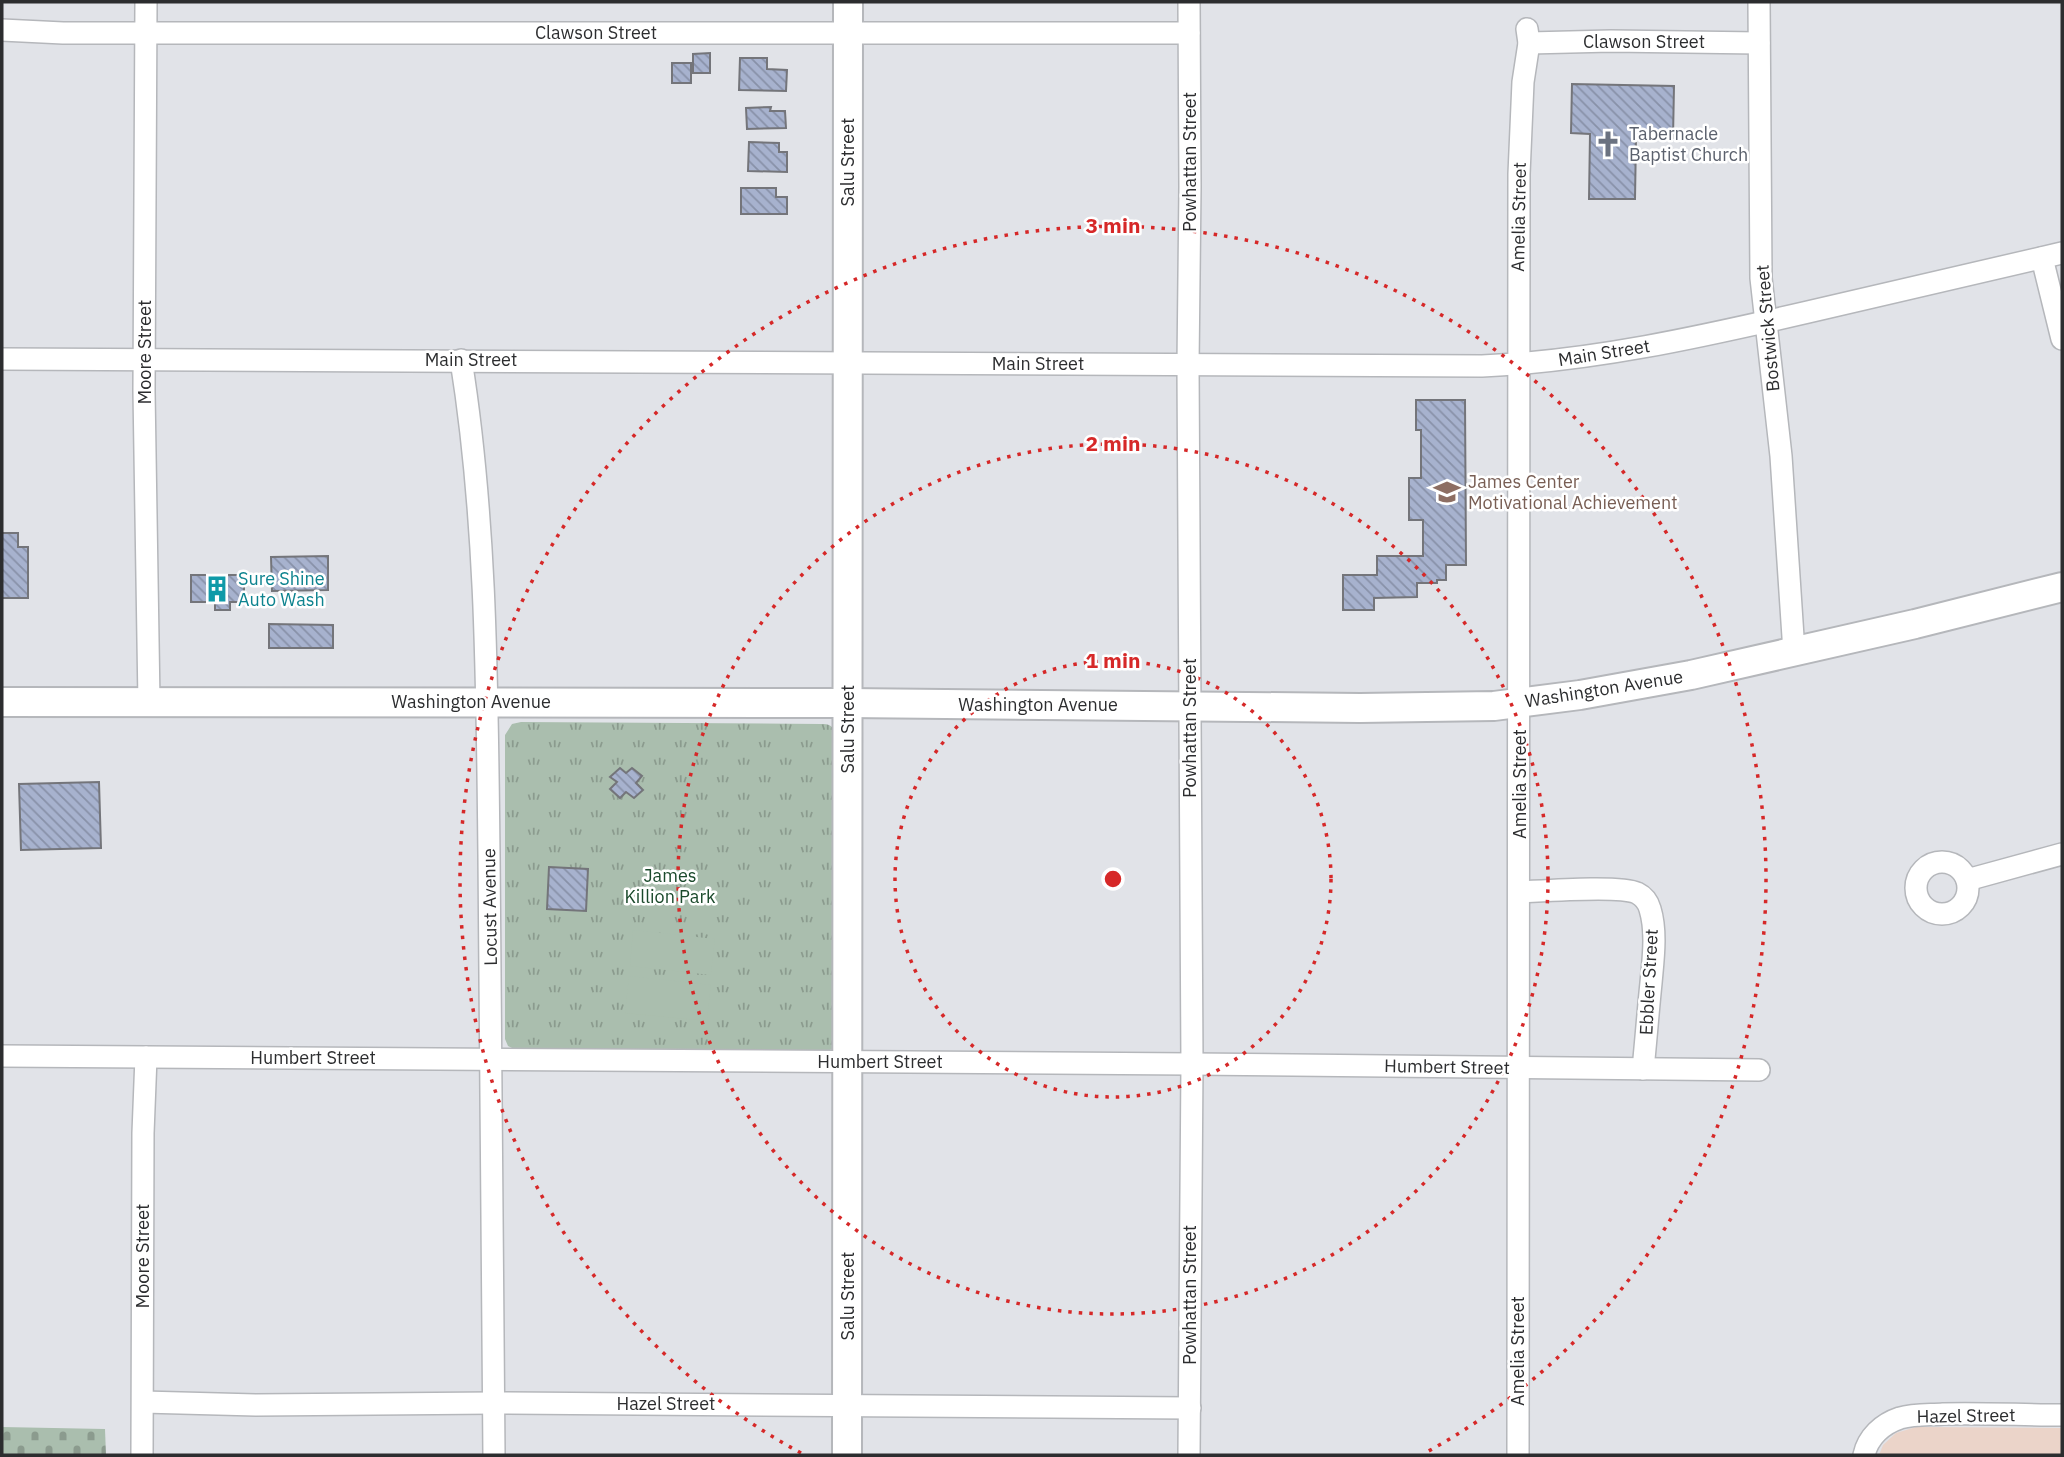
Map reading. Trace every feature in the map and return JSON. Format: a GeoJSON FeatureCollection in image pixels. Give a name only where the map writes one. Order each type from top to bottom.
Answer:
{"type":"FeatureCollection","features":[{"type":"Feature","properties":{"kind":"main road","name":"Salu Street"},"geometry":{"type":"LineString","coordinates":[[847,1455],[848,2]]}},
{"type":"Feature","properties":{"kind":"main road","name":"Washington Avenue"},"geometry":{"type":"LineString","coordinates":[[2,702],[1454,708],[1520,703],[1654,682],[1794,652],[2062,587]]}},
{"type":"Feature","properties":{"kind":"street","name":"Moore Street"},"geometry":{"type":"LineString","coordinates":[[146,2],[145,359],[149,702]]}},
{"type":"Feature","properties":{"kind":"street","name":"Powhattan Street"},"geometry":{"type":"LineString","coordinates":[[1189,2],[1192,1064],[1189,1455]]}},
{"type":"Feature","properties":{"kind":"street","name":"Bostwick Street"},"geometry":{"type":"LineString","coordinates":[[1759,2],[1761,264],[1781,456],[1794,652]]}},
{"type":"Feature","properties":{"kind":"street","name":"Clawson Street"},"geometry":{"type":"LineString","coordinates":[[2,30],[64,33],[1189,33]]}},
{"type":"Feature","properties":{"kind":"street","name":"Clawson Street"},"geometry":{"type":"LineString","coordinates":[[1528,36],[1611,41],[1759,43]]}},
{"type":"Feature","properties":{"kind":"street","name":"Amelia Street"},"geometry":{"type":"LineString","coordinates":[[1518,1455],[1518,365],[1520,161],[1528,36]]}},
{"type":"Feature","properties":{"kind":"street","name":"Main Street"},"geometry":{"type":"LineString","coordinates":[[2,359],[1518,365],[1601,355],[1765,322],[2052,255]]}},
{"type":"Feature","properties":{"kind":"street"},"geometry":{"type":"LineString","coordinates":[[2052,255],[2062,339]]}},
{"type":"Feature","properties":{"kind":"street","name":"Locust Avenue"},"geometry":{"type":"LineString","coordinates":[[461,360],[471,425],[487,702],[494,1455]]}},
{"type":"Feature","properties":{"kind":"street"},"geometry":{"type":"LineString","coordinates":[[1967,880],[2062,854]]}},
{"type":"Feature","properties":{"kind":"street","name":"Ebbler Street"},"geometry":{"type":"LineString","coordinates":[[1520,892],[1633,891],[1647,901],[1653,928],[1653,957],[1643,1069]]}},
{"type":"Feature","properties":{"kind":"street","name":"Humbert Street"},"geometry":{"type":"LineString","coordinates":[[2,1056],[1759,1070]]}},
{"type":"Feature","properties":{"kind":"street","name":"Moore Street"},"geometry":{"type":"LineString","coordinates":[[142,1455],[143,1133],[146,1057]]}},
{"type":"Feature","properties":{"kind":"street","name":"Hazel Street"},"geometry":{"type":"LineString","coordinates":[[143,1402],[256,1405],[494,1403],[1190,1408]]}},
{"type":"Feature","properties":{"kind":"street","name":"Hazel Street"},"geometry":{"type":"LineString","coordinates":[[1864,1455],[1874,1434],[1889,1423],[1912,1416],[2062,1415]]}},
{"type":"Feature","properties":{"kind":"shaded area"},"geometry":{"type":"Polygon","coordinates":[[[1916,1427],[2062,1428],[2062,1455],[1879,1455],[1883,1445],[1896,1433],[1916,1427]]]}},
{"type":"Feature","properties":{"kind":"green space","name":"James Killion Park"},"geometry":{"type":"Polygon","coordinates":[[[512,724],[831,726],[835,732],[834,1049],[508,1046],[505,1039],[505,735],[512,724]]]}},
{"type":"Feature","properties":{"kind":"green space"},"geometry":{"type":"Polygon","coordinates":[[[633,930],[715,939],[711,975],[630,966],[633,930]]]}},
{"type":"Feature","properties":{"kind":"green space"},"geometry":{"type":"Polygon","coordinates":[[[629,976],[711,985],[707,1021],[625,1013],[629,976]]]}},
{"type":"Feature","properties":{"kind":"green space"},"geometry":{"type":"Polygon","coordinates":[[[2,1427],[105,1429],[106,1455],[2,1455],[2,1427]]]}},
{"type":"Feature","properties":{"kind":"building"},"geometry":{"type":"Polygon","coordinates":[[[710,53],[710,73],[693,73],[693,54],[710,53]]]}},
{"type":"Feature","properties":{"kind":"building"},"geometry":{"type":"Polygon","coordinates":[[[740,58],[767,58],[767,69],[787,70],[786,91],[739,90],[740,58]]]}},
{"type":"Feature","properties":{"kind":"building"},"geometry":{"type":"Polygon","coordinates":[[[672,63],[691,63],[691,83],[672,83],[672,63]]]}},
{"type":"Feature","properties":{"kind":"building"},"geometry":{"type":"Polygon","coordinates":[[[1572,84],[1674,86],[1673,138],[1636,138],[1635,199],[1589,199],[1590,134],[1571,133],[1572,84]]]}},
{"type":"Feature","properties":{"kind":"building"},"geometry":{"type":"Polygon","coordinates":[[[771,107],[770,111],[785,111],[786,128],[747,129],[746,108],[771,107]]]}},
{"type":"Feature","properties":{"kind":"building"},"geometry":{"type":"Polygon","coordinates":[[[749,142],[779,143],[779,152],[787,152],[787,172],[748,171],[749,142]]]}},
{"type":"Feature","properties":{"kind":"building"},"geometry":{"type":"Polygon","coordinates":[[[741,188],[776,188],[776,197],[787,197],[787,214],[741,214],[741,188]]]}},
{"type":"Feature","properties":{"kind":"building"},"geometry":{"type":"Polygon","coordinates":[[[1416,400],[1465,400],[1466,565],[1446,565],[1446,580],[1417,583],[1417,597],[1374,598],[1374,610],[1343,610],[1343,575],[1377,575],[1377,556],[1423,556],[1423,520],[1409,520],[1409,478],[1421,478],[1421,430],[1416,430],[1416,400]]]}},
{"type":"Feature","properties":{"kind":"building"},"geometry":{"type":"Polygon","coordinates":[[[2,533],[18,533],[18,547],[28,547],[28,598],[2,598],[2,533]]]}},
{"type":"Feature","properties":{"kind":"building"},"geometry":{"type":"Polygon","coordinates":[[[328,556],[328,590],[272,591],[271,557],[328,556]]]}},
{"type":"Feature","properties":{"kind":"building","name":"Sure Shine Auto Wash"},"geometry":{"type":"Polygon","coordinates":[[[191,575],[244,575],[244,602],[230,602],[230,610],[215,610],[215,602],[191,602],[191,575]]]}},
{"type":"Feature","properties":{"kind":"building"},"geometry":{"type":"Polygon","coordinates":[[[269,624],[333,625],[333,648],[269,648],[269,624]]]}},
{"type":"Feature","properties":{"kind":"building"},"geometry":{"type":"Polygon","coordinates":[[[620,768],[626,773],[632,768],[642,776],[636,783],[643,790],[634,798],[626,792],[620,798],[610,789],[617,782],[610,777],[620,768]]]}},
{"type":"Feature","properties":{"kind":"building"},"geometry":{"type":"Polygon","coordinates":[[[99,782],[101,848],[21,850],[19,784],[99,782]]]}},
{"type":"Feature","properties":{"kind":"building"},"geometry":{"type":"Polygon","coordinates":[[[549,867],[588,869],[586,911],[547,909],[549,867]]]}},
{"type":"Feature","properties":{"kind":"place","name":"Tabernacle Baptist Church"},"geometry":{"type":"Point","coordinates":[1608,144]}},
{"type":"Feature","properties":{"kind":"place","name":"James Center Motivational Achievement"},"geometry":{"type":"Point","coordinates":[1447,492]}},
{"type":"Feature","properties":{"kind":"place","name":"Sure Shine Auto Wash"},"geometry":{"type":"Point","coordinates":[217,589]}}]}
